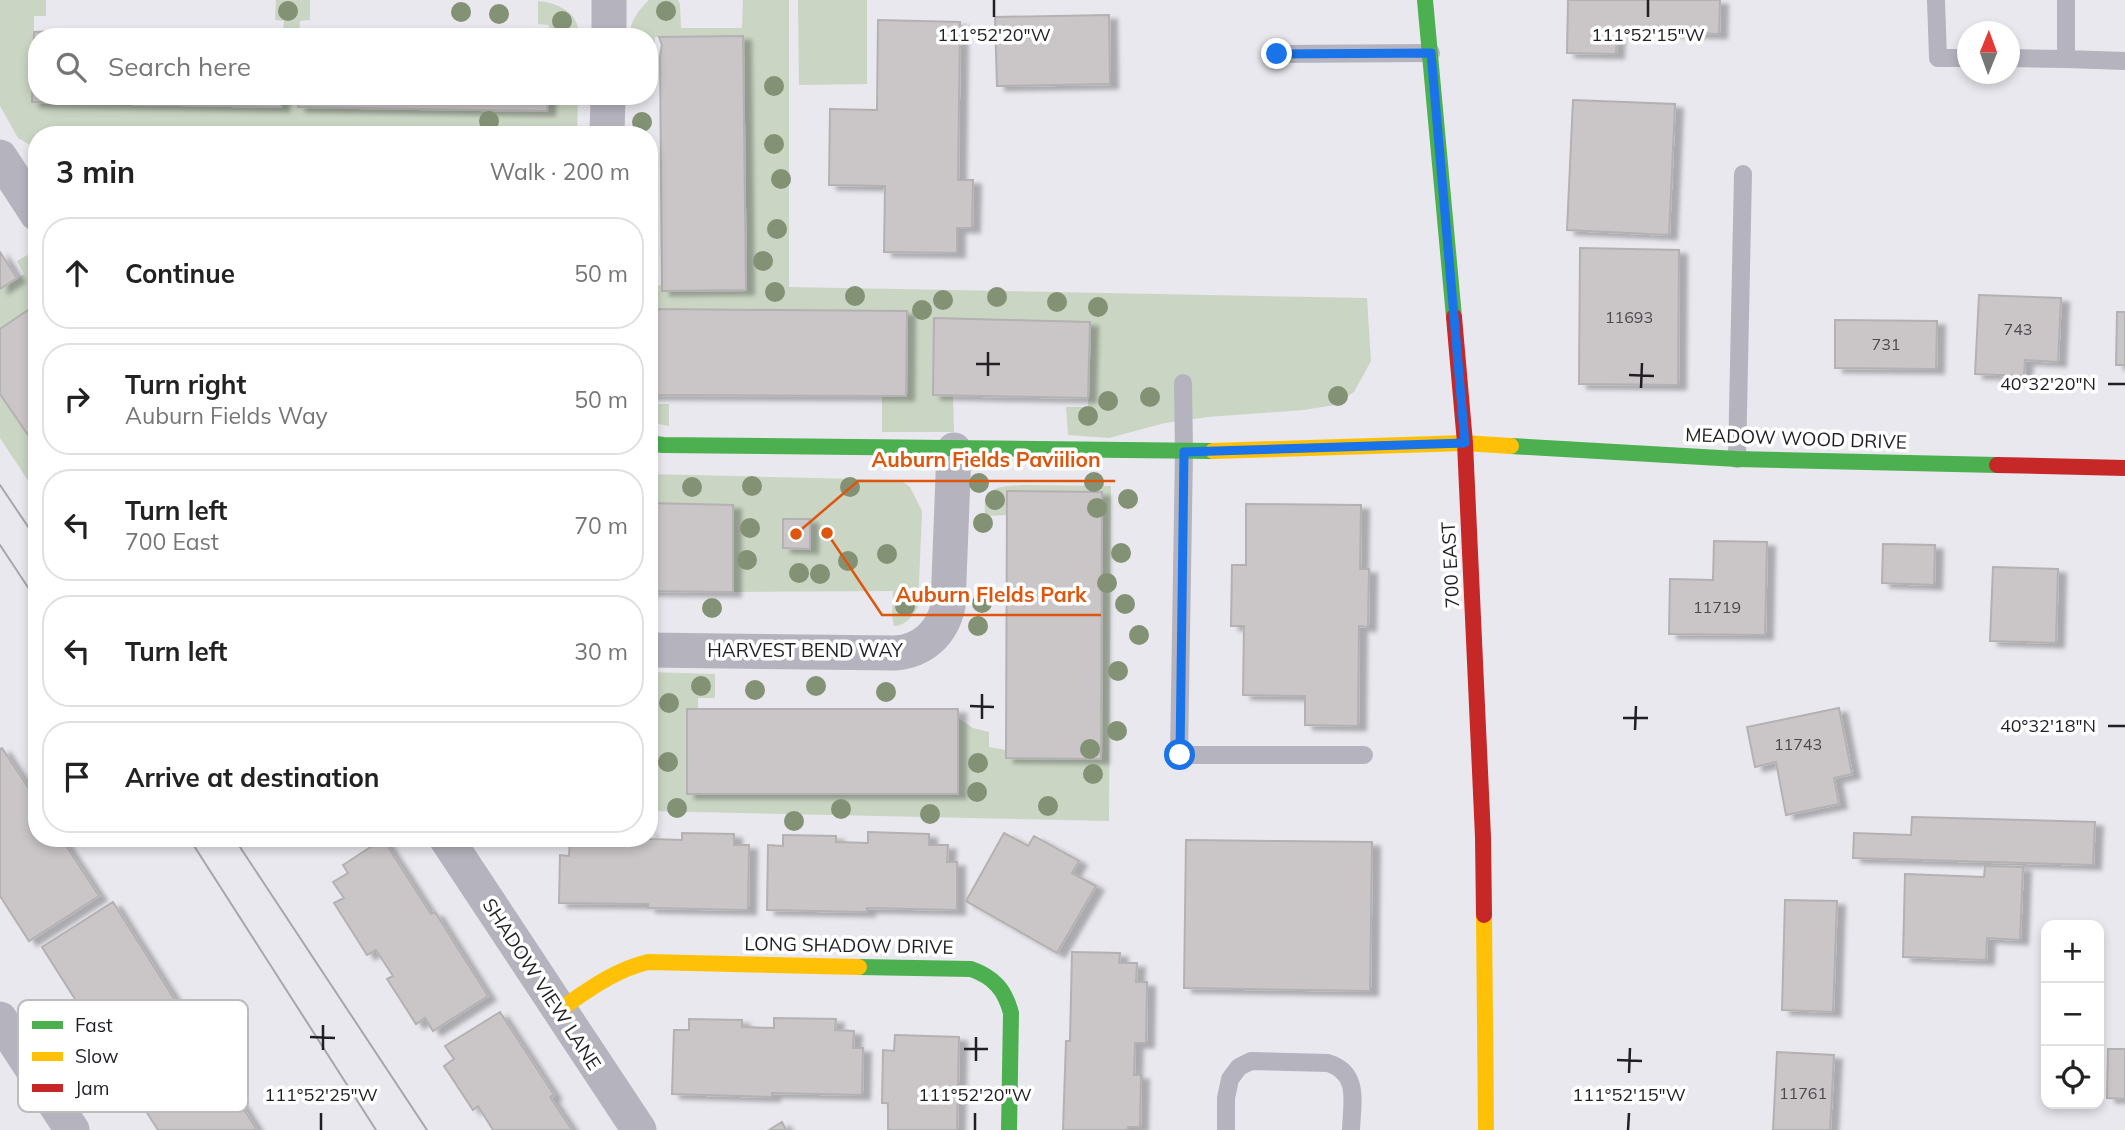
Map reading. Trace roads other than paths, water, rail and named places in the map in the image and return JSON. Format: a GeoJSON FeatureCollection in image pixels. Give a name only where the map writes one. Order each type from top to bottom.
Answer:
{"type":"FeatureCollection","features":[{"type":"Feature","properties":{"kind":"street"},"geometry":{"type":"LineString","coordinates":[[609,0],[609,28]]}},
{"type":"Feature","properties":{"kind":"street","name":"700 EAST"},"geometry":{"type":"LineString","coordinates":[[1425,0],[1465,443],[1483,837],[1486,1130]]}},
{"type":"Feature","properties":{"kind":"street"},"geometry":{"type":"LineString","coordinates":[[607,126],[608,105]]}},
{"type":"Feature","properties":{"kind":"street"},"geometry":{"type":"LineString","coordinates":[[0,157],[28,200]]}},
{"type":"Feature","properties":{"kind":"street","name":"MEADOW WOOD DRIVE"},"geometry":{"type":"LineString","coordinates":[[658,444],[1184,452],[1465,443],[1737,459],[2125,468]]}},
{"type":"Feature","properties":{"kind":"street","name":"HARVEST BEND WAY"},"geometry":{"type":"LineString","coordinates":[[658,650],[895,653],[907,652],[929,641],[946,616],[948,606],[954,450]]}},
{"type":"Feature","properties":{"kind":"street","name":"SHADOW VIEW LANE"},"geometry":{"type":"LineString","coordinates":[[452,847],[639,1130]]}},
{"type":"Feature","properties":{"kind":"street","name":"LONG SHADOW DRIVE"},"geometry":{"type":"LineString","coordinates":[[559,1010],[624,970],[648,962],[962,969],[981,972],[991,976],[1004,991],[1011,1013],[1009,1130]]}},
{"type":"Feature","properties":{"kind":"street"},"geometry":{"type":"LineString","coordinates":[[0,1019],[18,1047]]}},
{"type":"Feature","properties":{"kind":"street"},"geometry":{"type":"LineString","coordinates":[[60,1112],[72,1130]]}},
{"type":"Feature","properties":{"kind":"lane"},"geometry":{"type":"LineString","coordinates":[[1936,0],[1937,58],[1957,58]]}},
{"type":"Feature","properties":{"kind":"lane"},"geometry":{"type":"LineString","coordinates":[[2066,0],[2066,59]]}},
{"type":"Feature","properties":{"kind":"lane"},"geometry":{"type":"LineString","coordinates":[[1277,54],[1431,53]]}},
{"type":"Feature","properties":{"kind":"lane"},"geometry":{"type":"LineString","coordinates":[[2020,58],[2125,61]]}},
{"type":"Feature","properties":{"kind":"lane"},"geometry":{"type":"LineString","coordinates":[[1737,459],[1742,174]]}},
{"type":"Feature","properties":{"kind":"lane"},"geometry":{"type":"LineString","coordinates":[[1183,383],[1180,755],[1364,755]]}},
{"type":"Feature","properties":{"kind":"lane"},"geometry":{"type":"LineString","coordinates":[[1226,1130],[1226,1098],[1230,1079],[1239,1067],[1251,1061],[1328,1063],[1339,1066],[1348,1075],[1352,1089],[1351,1130]]}},
{"type":"Feature","properties":{"kind":"tram line"},"geometry":{"type":"LineString","coordinates":[[0,485],[28,527]]}},
{"type":"Feature","properties":{"kind":"tram line"},"geometry":{"type":"LineString","coordinates":[[0,545],[28,587]]}},
{"type":"Feature","properties":{"kind":"tram line"},"geometry":{"type":"LineString","coordinates":[[195,847],[376,1130]]}},
{"type":"Feature","properties":{"kind":"tram line"},"geometry":{"type":"LineString","coordinates":[[240,847],[427,1130]]}},
{"type":"Feature","properties":{"kind":"place","name":"Auburn FIelds Park"},"geometry":{"type":"Point","coordinates":[827,533]}},
{"type":"Feature","properties":{"kind":"place","name":"Auburn Fields Paviilion"},"geometry":{"type":"Point","coordinates":[796,534]}}]}
